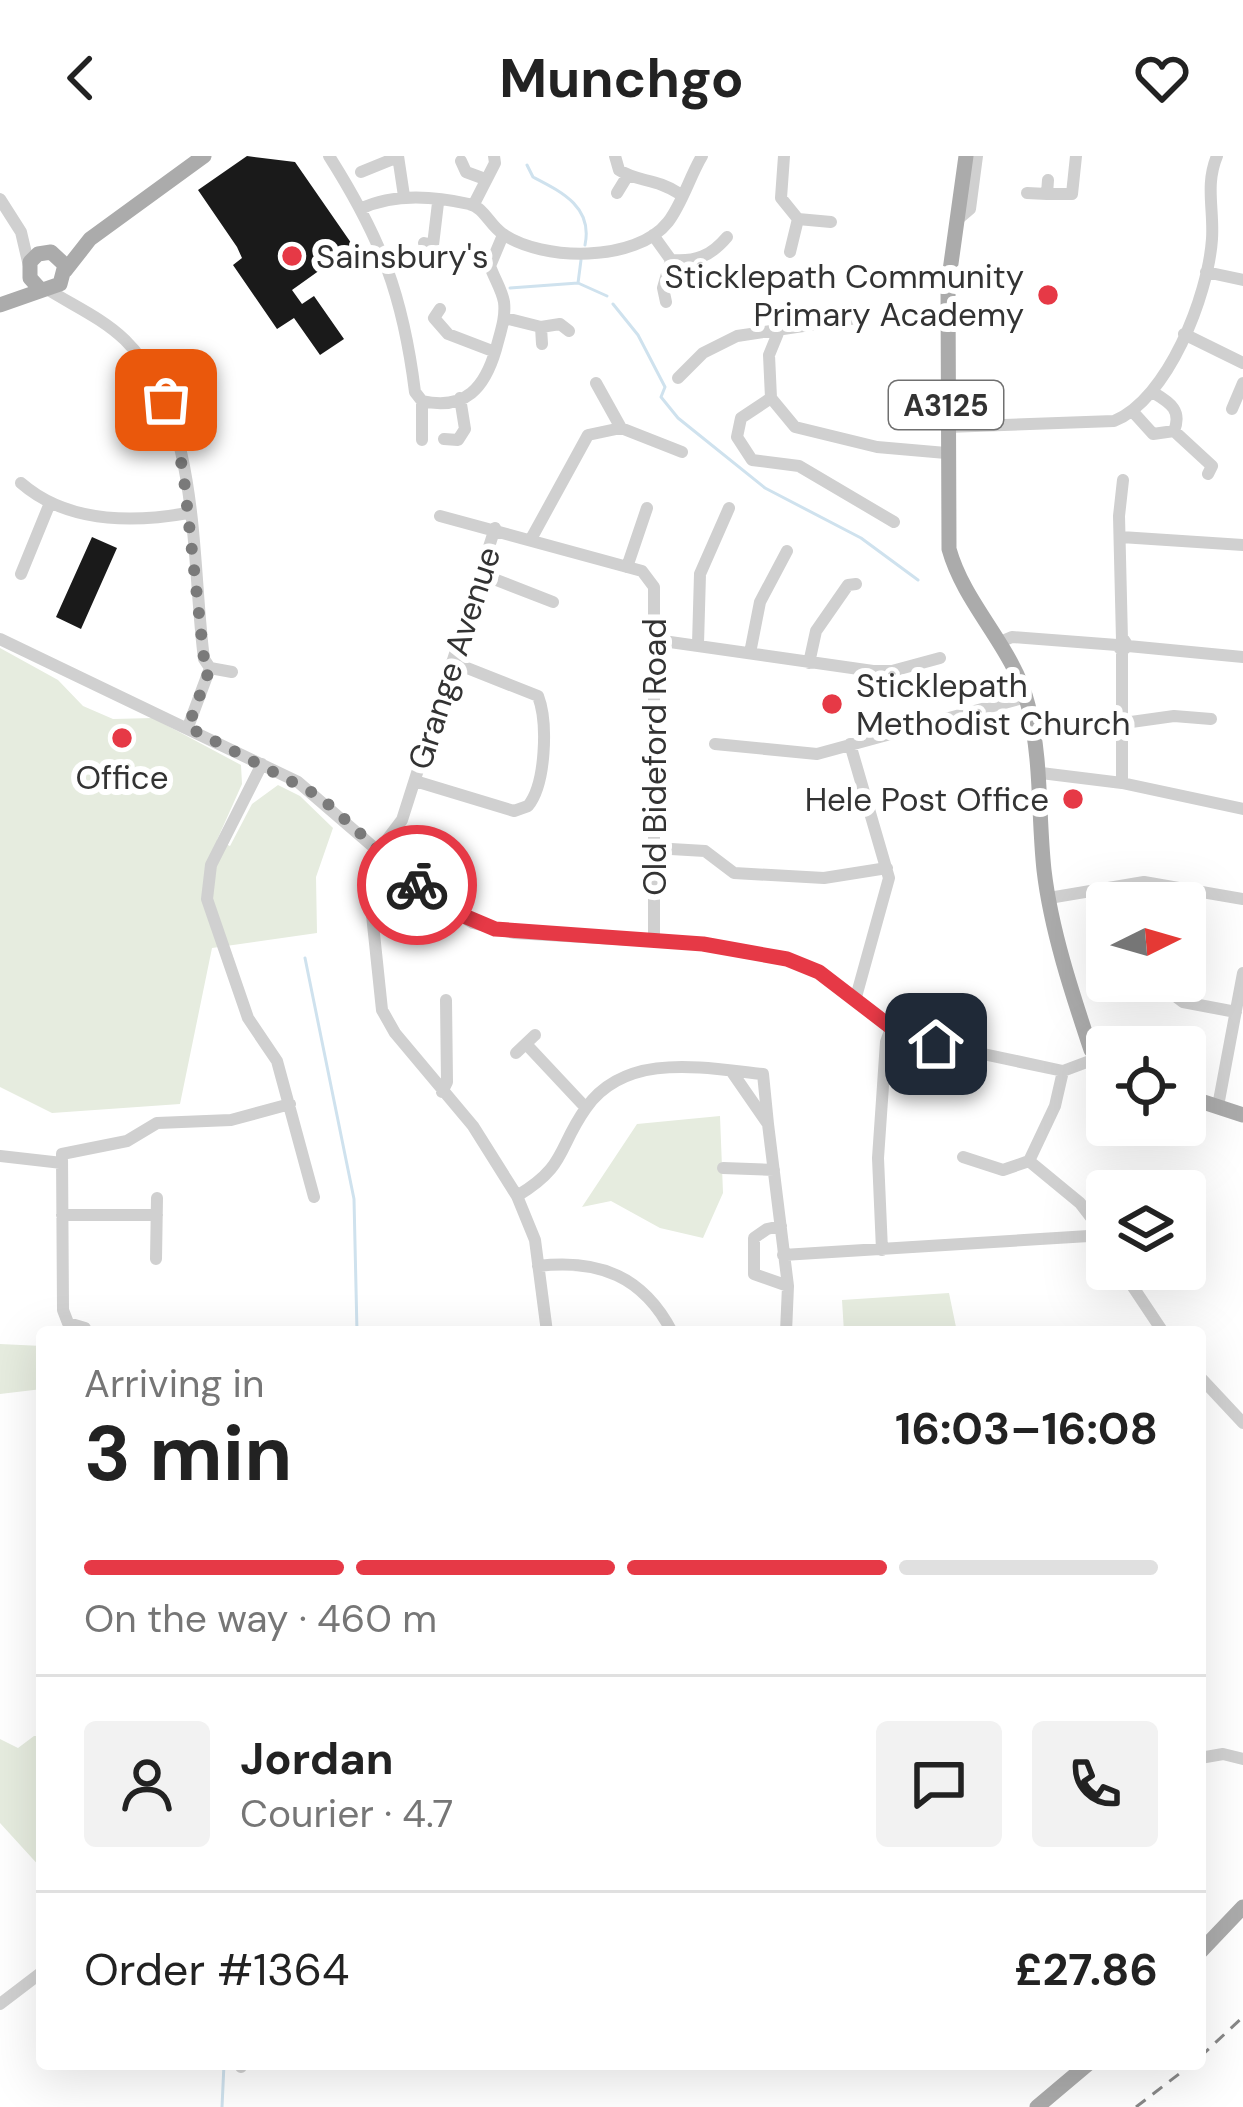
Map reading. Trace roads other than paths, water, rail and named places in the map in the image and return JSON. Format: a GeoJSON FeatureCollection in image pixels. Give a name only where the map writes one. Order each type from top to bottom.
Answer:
{"type":"FeatureCollection","features":[{"type":"Feature","properties":{"kind":"main road"},"geometry":{"type":"LineString","coordinates":[[3,303],[36,279],[64,275],[90,239],[204,156]]}},
{"type":"Feature","properties":{"kind":"main road","name":"A3125"},"geometry":{"type":"LineString","coordinates":[[966,156],[948,285],[949,549],[970,600],[1000,642],[1026,697],[1041,773],[1049,898],[1089,1026]]}},
{"type":"Feature","properties":{"kind":"main road"},"geometry":{"type":"LineString","coordinates":[[36,279],[48,252],[90,239]]}},
{"type":"Feature","properties":{"kind":"main road"},"geometry":{"type":"LineString","coordinates":[[48,252],[62,259],[64,275]]}},
{"type":"Feature","properties":{"kind":"main road"},"geometry":{"type":"LineString","coordinates":[[1206,1103],[1243,1115]]}},
{"type":"Feature","properties":{"kind":"main road"},"geometry":{"type":"LineString","coordinates":[[1206,1946],[1243,1907]]}},
{"type":"Feature","properties":{"kind":"main road"},"geometry":{"type":"LineString","coordinates":[[1037,2107],[1081,2070]]}},
{"type":"Feature","properties":{"kind":"street"},"geometry":{"type":"LineString","coordinates":[[328,156],[360,209],[399,294],[415,392],[422,401],[422,440]]}},
{"type":"Feature","properties":{"kind":"street"},"geometry":{"type":"LineString","coordinates":[[368,164],[398,156],[404,196]]}},
{"type":"Feature","properties":{"kind":"street"},"geometry":{"type":"LineString","coordinates":[[615,156],[619,170],[654,178],[680,194]]}},
{"type":"Feature","properties":{"kind":"street"},"geometry":{"type":"LineString","coordinates":[[360,209],[404,196],[474,204],[503,235],[585,255],[620,252],[669,221],[702,156]]}},
{"type":"Feature","properties":{"kind":"street"},"geometry":{"type":"LineString","coordinates":[[784,156],[781,198],[798,219],[833,222]]}},
{"type":"Feature","properties":{"kind":"street"},"geometry":{"type":"LineString","coordinates":[[956,221],[970,209],[977,156]]}},
{"type":"Feature","properties":{"kind":"street"},"geometry":{"type":"LineString","coordinates":[[1027,193],[1047,187],[1072,194],[1076,156]]}},
{"type":"Feature","properties":{"kind":"street"},"geometry":{"type":"LineString","coordinates":[[946,427],[1095,424],[1134,413],[1154,393],[1184,334],[1206,272],[1212,233],[1209,186],[1217,156]]}},
{"type":"Feature","properties":{"kind":"street"},"geometry":{"type":"LineString","coordinates":[[474,204],[494,159],[512,160]]}},
{"type":"Feature","properties":{"kind":"street"},"geometry":{"type":"LineString","coordinates":[[451,177],[463,166],[485,178]]}},
{"type":"Feature","properties":{"kind":"street"},"geometry":{"type":"LineString","coordinates":[[617,193],[628,175]]}},
{"type":"Feature","properties":{"kind":"street"},"geometry":{"type":"LineString","coordinates":[[0,199],[21,232],[36,279],[122,337],[166,400],[178,438],[204,659],[210,668],[232,672]]}},
{"type":"Feature","properties":{"kind":"street"},"geometry":{"type":"LineString","coordinates":[[433,246],[438,203]]}},
{"type":"Feature","properties":{"kind":"street"},"geometry":{"type":"LineString","coordinates":[[788,255],[798,219]]}},
{"type":"Feature","properties":{"kind":"street"},"geometry":{"type":"LineString","coordinates":[[21,232],[48,252]]}},
{"type":"Feature","properties":{"kind":"street"},"geometry":{"type":"LineString","coordinates":[[422,401],[460,398],[481,388],[505,317],[490,266],[503,235]]}},
{"type":"Feature","properties":{"kind":"street"},"geometry":{"type":"LineString","coordinates":[[653,235],[671,260]]}},
{"type":"Feature","properties":{"kind":"street"},"geometry":{"type":"LineString","coordinates":[[671,260],[690,261],[716,250],[727,237]]}},
{"type":"Feature","properties":{"kind":"street"},"geometry":{"type":"LineString","coordinates":[[716,250],[727,264]]}},
{"type":"Feature","properties":{"kind":"street"},"geometry":{"type":"LineString","coordinates":[[660,293],[671,260]]}},
{"type":"Feature","properties":{"kind":"street"},"geometry":{"type":"LineString","coordinates":[[1206,272],[1243,280]]}},
{"type":"Feature","properties":{"kind":"street"},"geometry":{"type":"LineString","coordinates":[[64,275],[76,304]]}},
{"type":"Feature","properties":{"kind":"street"},"geometry":{"type":"LineString","coordinates":[[432,317],[448,334],[495,352]]}},
{"type":"Feature","properties":{"kind":"street"},"geometry":{"type":"LineString","coordinates":[[505,317],[541,327],[560,324],[569,331]]}},
{"type":"Feature","properties":{"kind":"street"},"geometry":{"type":"LineString","coordinates":[[856,317],[792,325],[778,333],[769,355],[770,398],[795,427],[877,447],[946,453]]}},
{"type":"Feature","properties":{"kind":"street"},"geometry":{"type":"LineString","coordinates":[[541,327],[542,344]]}},
{"type":"Feature","properties":{"kind":"street"},"geometry":{"type":"LineString","coordinates":[[687,375],[703,353],[737,336],[768,329],[778,333]]}},
{"type":"Feature","properties":{"kind":"street"},"geometry":{"type":"LineString","coordinates":[[1184,334],[1243,363]]}},
{"type":"Feature","properties":{"kind":"street"},"geometry":{"type":"LineString","coordinates":[[1232,409],[1243,382]]}},
{"type":"Feature","properties":{"kind":"street"},"geometry":{"type":"LineString","coordinates":[[596,383],[621,428]]}},
{"type":"Feature","properties":{"kind":"street"},"geometry":{"type":"LineString","coordinates":[[1154,393],[1174,408],[1174,431],[1211,466],[1208,474]]}},
{"type":"Feature","properties":{"kind":"street"},"geometry":{"type":"LineString","coordinates":[[455,444],[466,423],[460,398]]}},
{"type":"Feature","properties":{"kind":"street"},"geometry":{"type":"LineString","coordinates":[[770,398],[741,418],[737,437],[747,455],[759,463],[809,470],[887,522]]}},
{"type":"Feature","properties":{"kind":"street"},"geometry":{"type":"LineString","coordinates":[[531,539],[605,402]]}},
{"type":"Feature","properties":{"kind":"street"},"geometry":{"type":"LineString","coordinates":[[1134,413],[1153,434],[1174,431]]}},
{"type":"Feature","properties":{"kind":"street"},"geometry":{"type":"LineString","coordinates":[[588,435],[621,428],[682,452]]}},
{"type":"Feature","properties":{"kind":"street"},"geometry":{"type":"LineString","coordinates":[[1123,480],[1126,785]]}},
{"type":"Feature","properties":{"kind":"street"},"geometry":{"type":"LineString","coordinates":[[21,483],[50,503],[121,520],[188,513]]}},
{"type":"Feature","properties":{"kind":"street"},"geometry":{"type":"LineString","coordinates":[[20,574],[50,503]]}},
{"type":"Feature","properties":{"kind":"street"},"geometry":{"type":"LineString","coordinates":[[432,530],[437,510],[627,567],[646,508]]}},
{"type":"Feature","properties":{"kind":"street"},"geometry":{"type":"LineString","coordinates":[[698,644],[700,574],[729,508]]}},
{"type":"Feature","properties":{"kind":"street","name":"Grange Avenue"},"geometry":{"type":"LineString","coordinates":[[495,528],[416,781],[372,888],[376,988],[395,1033],[473,1126],[517,1196],[535,1240],[546,1326]]}},
{"type":"Feature","properties":{"kind":"street"},"geometry":{"type":"LineString","coordinates":[[1121,537],[1243,545]]}},
{"type":"Feature","properties":{"kind":"street"},"geometry":{"type":"LineString","coordinates":[[750,653],[760,602],[788,549]]}},
{"type":"Feature","properties":{"kind":"street","name":"Old Bideford Road"},"geometry":{"type":"LineString","coordinates":[[627,567],[642,571],[654,587],[654,940]]}},
{"type":"Feature","properties":{"kind":"street"},"geometry":{"type":"LineString","coordinates":[[482,574],[553,602]]}},
{"type":"Feature","properties":{"kind":"street"},"geometry":{"type":"LineString","coordinates":[[809,663],[816,631],[850,581]]}},
{"type":"Feature","properties":{"kind":"street"},"geometry":{"type":"LineString","coordinates":[[1000,642],[1012,637],[1243,657]]}},
{"type":"Feature","properties":{"kind":"street"},"geometry":{"type":"LineString","coordinates":[[0,639],[188,727],[319,796],[436,901],[481,926],[514,933],[654,940],[787,959],[819,972],[892,1028],[989,1058],[1063,1071],[1086,1067]]}},
{"type":"Feature","properties":{"kind":"street"},"geometry":{"type":"LineString","coordinates":[[656,640],[892,671],[933,656]]}},
{"type":"Feature","properties":{"kind":"street"},"geometry":{"type":"LineString","coordinates":[[416,781],[514,811],[528,806],[538,788],[543,709],[538,696],[452,662]]}},
{"type":"Feature","properties":{"kind":"street"},"geometry":{"type":"LineString","coordinates":[[188,727],[210,668]]}},
{"type":"Feature","properties":{"kind":"street"},"geometry":{"type":"LineString","coordinates":[[716,744],[817,754],[1026,697]]}},
{"type":"Feature","properties":{"kind":"street"},"geometry":{"type":"LineString","coordinates":[[1124,723],[1174,716],[1210,719]]}},
{"type":"Feature","properties":{"kind":"street"},"geometry":{"type":"LineString","coordinates":[[850,745],[887,868],[880,919],[856,997]]}},
{"type":"Feature","properties":{"kind":"street"},"geometry":{"type":"LineString","coordinates":[[262,764],[211,865],[207,899],[248,1018],[278,1060],[314,1197]]}},
{"type":"Feature","properties":{"kind":"street"},"geometry":{"type":"LineString","coordinates":[[1041,773],[1243,809]]}},
{"type":"Feature","properties":{"kind":"street"},"geometry":{"type":"LineString","coordinates":[[654,848],[705,851],[734,873],[824,878],[887,868]]}},
{"type":"Feature","properties":{"kind":"street"},"geometry":{"type":"LineString","coordinates":[[1049,898],[1086,892]]}},
{"type":"Feature","properties":{"kind":"street"},"geometry":{"type":"LineString","coordinates":[[1206,893],[1243,899]]}},
{"type":"Feature","properties":{"kind":"street"},"geometry":{"type":"LineString","coordinates":[[1217,1106],[1243,973]]}},
{"type":"Feature","properties":{"kind":"street"},"geometry":{"type":"LineString","coordinates":[[442,1092],[447,1082],[446,1000]]}},
{"type":"Feature","properties":{"kind":"street"},"geometry":{"type":"LineString","coordinates":[[1183,1002],[1236,1012]]}},
{"type":"Feature","properties":{"kind":"street"},"geometry":{"type":"LineString","coordinates":[[881,1250],[878,1158],[886,1042],[892,1028]]}},
{"type":"Feature","properties":{"kind":"street"},"geometry":{"type":"LineString","coordinates":[[526,1044],[586,1108]]}},
{"type":"Feature","properties":{"kind":"street"},"geometry":{"type":"LineString","coordinates":[[517,1196],[557,1165],[586,1108],[608,1084],[636,1072],[693,1065],[765,1076],[788,1286],[786,1326]]}},
{"type":"Feature","properties":{"kind":"street"},"geometry":{"type":"LineString","coordinates":[[962,1157],[995,1169],[1029,1160],[1055,1106],[1063,1071]]}},
{"type":"Feature","properties":{"kind":"street"},"geometry":{"type":"LineString","coordinates":[[731,1072],[768,1124]]}},
{"type":"Feature","properties":{"kind":"street"},"geometry":{"type":"LineString","coordinates":[[0,1156],[64,1157],[112,1146],[157,1123],[231,1120],[290,1104]]}},
{"type":"Feature","properties":{"kind":"street"},"geometry":{"type":"LineString","coordinates":[[64,1157],[63,1310],[68,1323],[78,1326]]}},
{"type":"Feature","properties":{"kind":"street"},"geometry":{"type":"LineString","coordinates":[[1029,1160],[1086,1211]]}},
{"type":"Feature","properties":{"kind":"street"},"geometry":{"type":"LineString","coordinates":[[723,1168],[774,1170]]}},
{"type":"Feature","properties":{"kind":"street"},"geometry":{"type":"LineString","coordinates":[[156,1259],[158,1198]]}},
{"type":"Feature","properties":{"kind":"street"},"geometry":{"type":"LineString","coordinates":[[62,1215],[157,1215]]}},
{"type":"Feature","properties":{"kind":"street"},"geometry":{"type":"LineString","coordinates":[[781,1226],[767,1228],[750,1245],[754,1274],[788,1286]]}},
{"type":"Feature","properties":{"kind":"street"},"geometry":{"type":"LineString","coordinates":[[783,1255],[1086,1238]]}},
{"type":"Feature","properties":{"kind":"street"},"geometry":{"type":"LineString","coordinates":[[538,1266],[585,1264],[619,1273],[651,1300],[668,1326]]}},
{"type":"Feature","properties":{"kind":"street"},"geometry":{"type":"LineString","coordinates":[[1135,1290],[1159,1326]]}},
{"type":"Feature","properties":{"kind":"street"},"geometry":{"type":"LineString","coordinates":[[1206,1383],[1243,1423]]}},
{"type":"Feature","properties":{"kind":"street"},"geometry":{"type":"LineString","coordinates":[[1206,1756],[1243,1759]]}},
{"type":"Feature","properties":{"kind":"street"},"geometry":{"type":"LineString","coordinates":[[0,2004],[36,1977]]}},
{"type":"Feature","properties":{"kind":"waterway"},"geometry":{"type":"LineString","coordinates":[[527,165],[533,177],[580,211],[585,245]]}},
{"type":"Feature","properties":{"kind":"waterway"},"geometry":{"type":"LineString","coordinates":[[581,260],[578,283],[607,296]]}},
{"type":"Feature","properties":{"kind":"waterway"},"geometry":{"type":"LineString","coordinates":[[510,288],[578,283]]}},
{"type":"Feature","properties":{"kind":"waterway"},"geometry":{"type":"LineString","coordinates":[[613,304],[638,335],[665,387],[661,397],[678,418],[765,488],[861,538],[918,580]]}},
{"type":"Feature","properties":{"kind":"waterway"},"geometry":{"type":"LineString","coordinates":[[305,958],[354,1199],[357,1326]]}},
{"type":"Feature","properties":{"kind":"waterway"},"geometry":{"type":"LineString","coordinates":[[222,2107],[224,2070]]}},
{"type":"Feature","properties":{"kind":"railway"},"geometry":{"type":"LineString","coordinates":[[1206,2051],[1243,2017]]}},
{"type":"Feature","properties":{"kind":"railway"},"geometry":{"type":"LineString","coordinates":[[1136,2107],[1184,2070]]}},
{"type":"Feature","properties":{"kind":"place","name":"Sainsbury's"},"geometry":{"type":"Point","coordinates":[292,256]}},
{"type":"Feature","properties":{"kind":"place","name":"Sticklepath Community Primary Academy"},"geometry":{"type":"Point","coordinates":[1048,295]}},
{"type":"Feature","properties":{"kind":"place","name":"Sticklepath Methodist Church"},"geometry":{"type":"Point","coordinates":[832,704]}},
{"type":"Feature","properties":{"kind":"place","name":"Office"},"geometry":{"type":"Point","coordinates":[122,738]}},
{"type":"Feature","properties":{"kind":"place","name":"Hele Post Office"},"geometry":{"type":"Point","coordinates":[1073,799]}}]}
